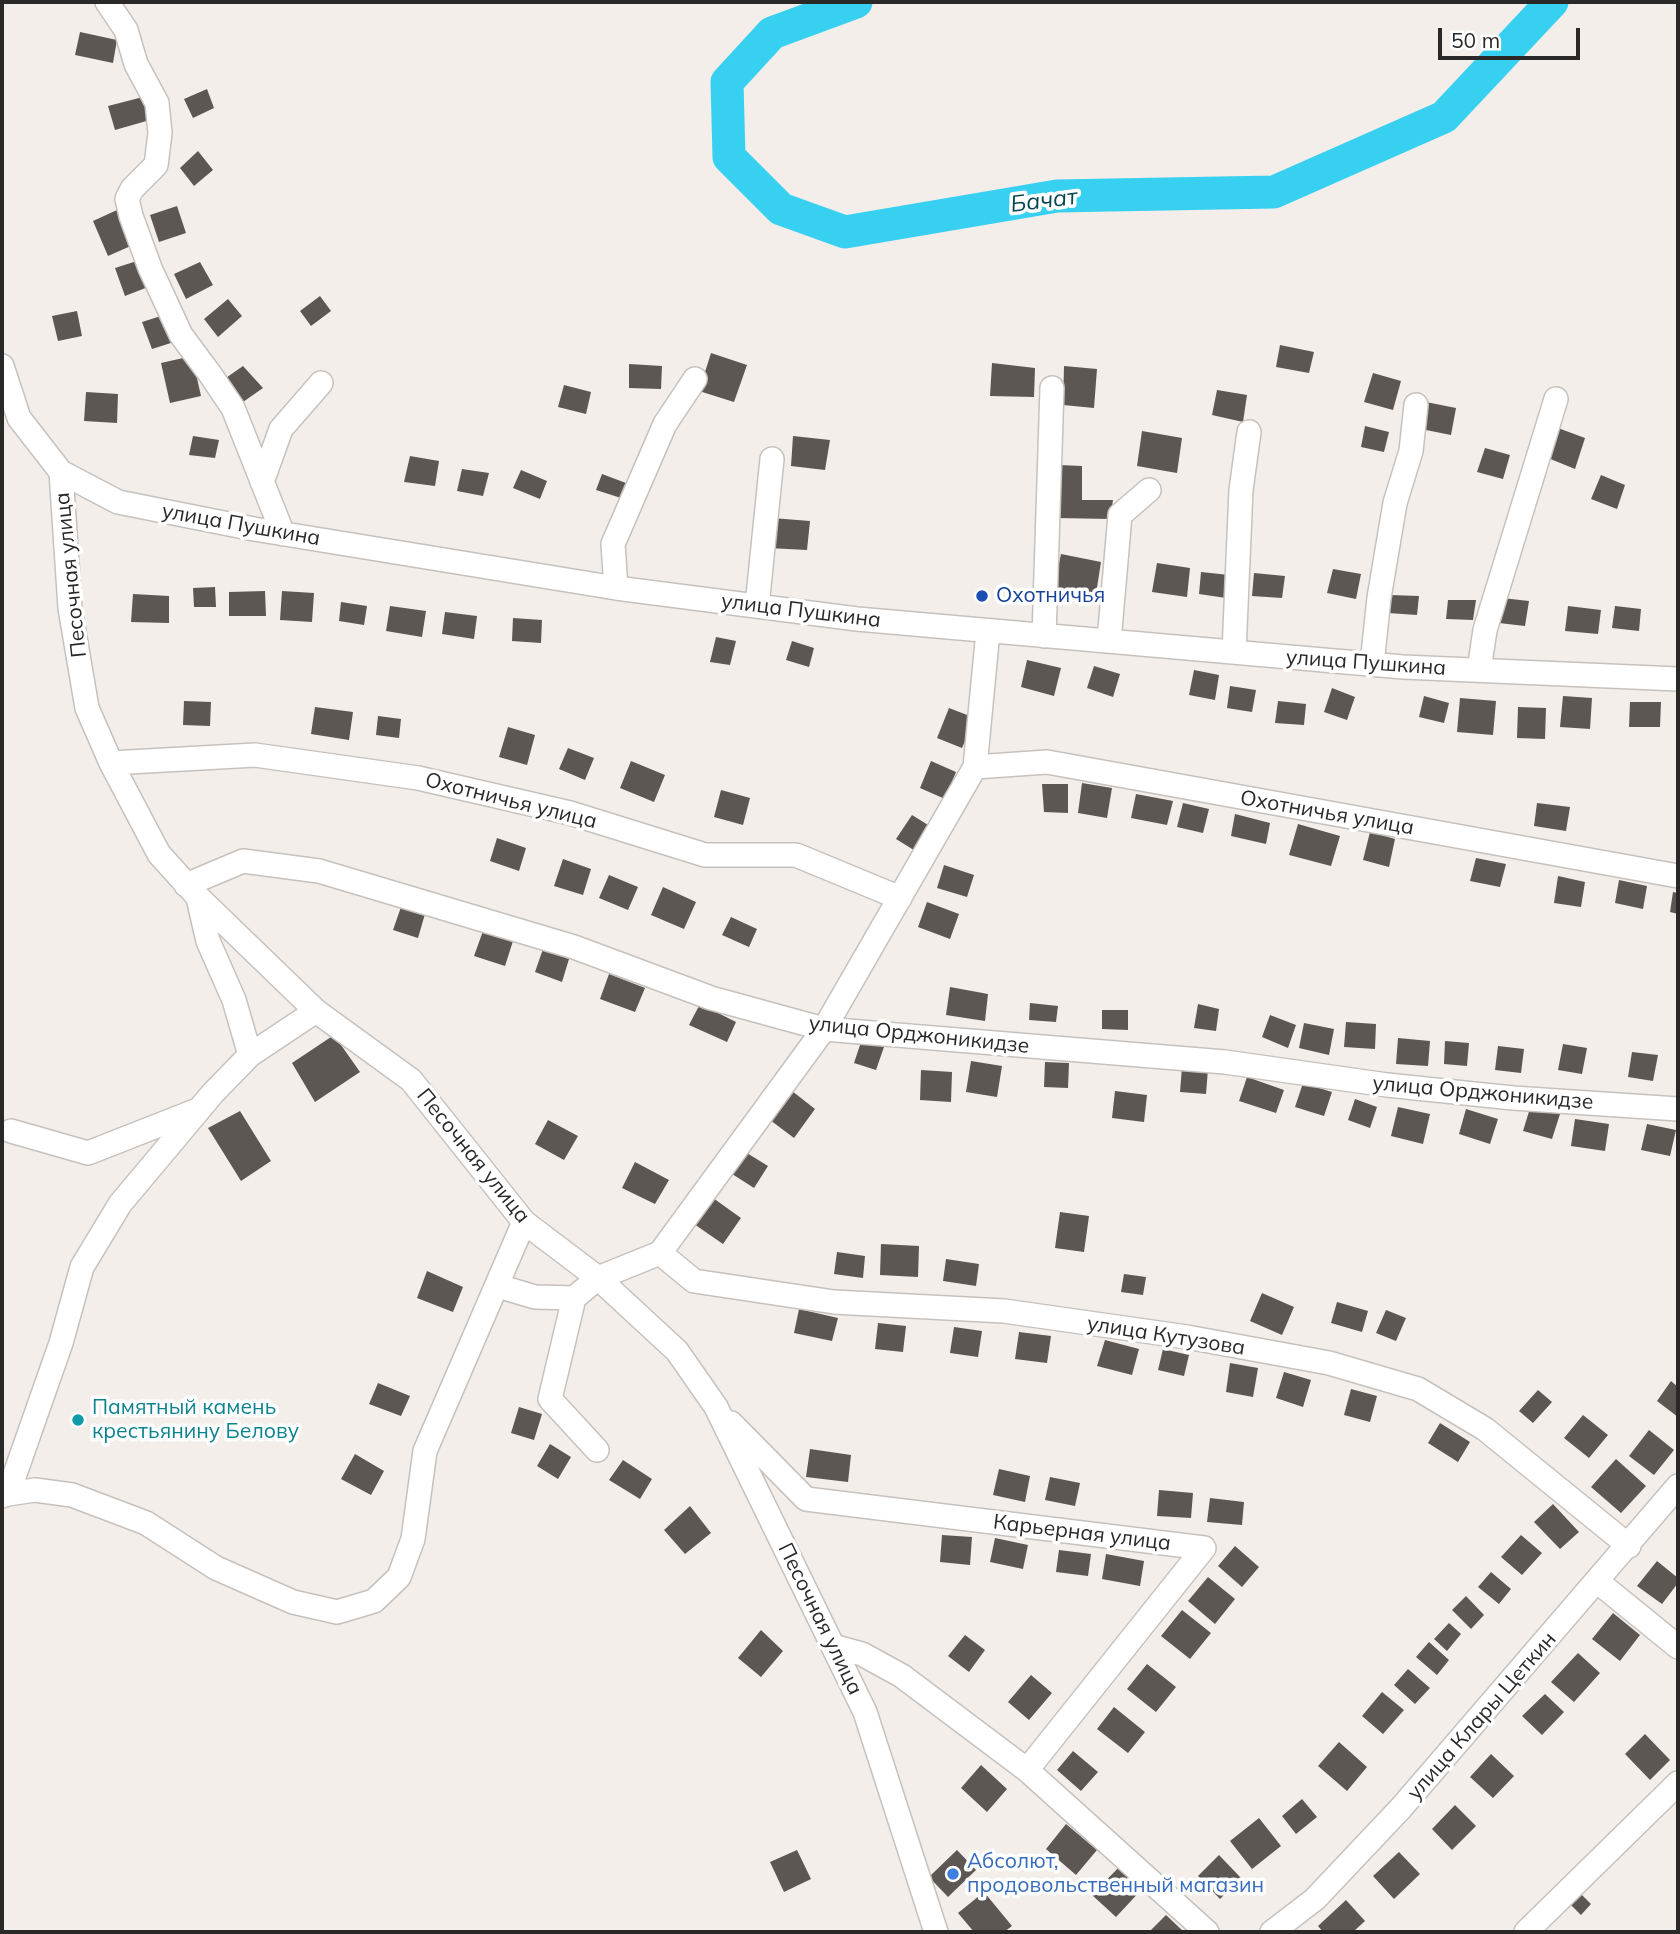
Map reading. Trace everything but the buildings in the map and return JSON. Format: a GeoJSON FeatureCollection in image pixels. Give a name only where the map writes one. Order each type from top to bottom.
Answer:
{"type":"FeatureCollection","features":[{"type":"Feature","properties":{"kind":"street"},"geometry":{"type":"LineString","coordinates":[[107,2],[126,30],[136,64],[157,103],[160,133],[156,165],[132,189],[127,199],[131,216],[150,268],[181,335],[233,408],[282,534]]}},
{"type":"Feature","properties":{"kind":"street","name":"улица Пушкина"},"geometry":{"type":"LineString","coordinates":[[2,366],[19,418],[61,472],[118,502],[282,534],[616,588],[857,619],[1372,664],[1678,679]]}},
{"type":"Feature","properties":{"kind":"street"},"geometry":{"type":"LineString","coordinates":[[616,588],[613,544],[665,424],[695,380]]}},
{"type":"Feature","properties":{"kind":"street"},"geometry":{"type":"LineString","coordinates":[[262,482],[281,429],[321,383]]}},
{"type":"Feature","properties":{"kind":"street"},"geometry":{"type":"LineString","coordinates":[[1044,636],[1052,388]]}},
{"type":"Feature","properties":{"kind":"street"},"geometry":{"type":"LineString","coordinates":[[1479,670],[1485,630],[1556,399]]}},
{"type":"Feature","properties":{"kind":"street"},"geometry":{"type":"LineString","coordinates":[[1372,664],[1379,598],[1395,503],[1411,451],[1416,405]]}},
{"type":"Feature","properties":{"kind":"street"},"geometry":{"type":"LineString","coordinates":[[1234,652],[1241,490],[1249,432]]}},
{"type":"Feature","properties":{"kind":"street"},"geometry":{"type":"LineString","coordinates":[[757,606],[772,459]]}},
{"type":"Feature","properties":{"kind":"street","name":"Песочная улица"},"geometry":{"type":"LineString","coordinates":[[61,472],[70,608],[87,708],[111,764],[159,854],[192,891],[316,1012],[411,1080],[524,1222],[598,1278],[677,1351],[716,1408],[865,1712],[936,1932]]}},
{"type":"Feature","properties":{"kind":"street"},"geometry":{"type":"LineString","coordinates":[[1109,641],[1120,515],[1149,490]]}},
{"type":"Feature","properties":{"kind":"street"},"geometry":{"type":"LineString","coordinates":[[597,1450],[550,1399],[574,1298],[598,1278],[660,1252],[824,1029],[975,767],[988,631]]}},
{"type":"Feature","properties":{"kind":"street","name":"Охотничья улица"},"geometry":{"type":"LineString","coordinates":[[111,764],[255,755],[418,778],[570,813],[705,855],[796,855],[900,898]]}},
{"type":"Feature","properties":{"kind":"street","name":"Охотничья улица"},"geometry":{"type":"LineString","coordinates":[[975,767],[1047,762],[1678,876]]}},
{"type":"Feature","properties":{"kind":"street","name":"улица Орджоникидзе"},"geometry":{"type":"LineString","coordinates":[[192,891],[243,862],[319,871],[573,947],[711,999],[824,1029],[1225,1062],[1387,1085],[1513,1098],[1678,1109]]}},
{"type":"Feature","properties":{"kind":"street"},"geometry":{"type":"LineString","coordinates":[[192,891],[208,941],[234,1000],[250,1055]]}},
{"type":"Feature","properties":{"kind":"street"},"geometry":{"type":"LineString","coordinates":[[316,1012],[250,1055],[198,1110],[120,1204],[82,1267],[61,1343],[5,1495],[36,1490],[72,1495],[146,1523],[216,1568],[293,1602],[337,1612],[374,1601],[399,1577],[413,1539],[425,1451],[524,1222]]}},
{"type":"Feature","properties":{"kind":"street"},"geometry":{"type":"LineString","coordinates":[[11,1131],[89,1153],[198,1110]]}},
{"type":"Feature","properties":{"kind":"street","name":"улица Кутузова"},"geometry":{"type":"LineString","coordinates":[[660,1252],[694,1281],[834,1303],[1004,1311],[1187,1337],[1341,1366],[1418,1390],[1485,1429],[1629,1546]]}},
{"type":"Feature","properties":{"kind":"street"},"geometry":{"type":"LineString","coordinates":[[498,1286],[535,1297],[574,1298]]}},
{"type":"Feature","properties":{"kind":"street","name":"Карьерная улица"},"geometry":{"type":"LineString","coordinates":[[716,1408],[806,1499],[1204,1548],[1027,1770]]}},
{"type":"Feature","properties":{"kind":"street","name":"улица Клары Цеткин"},"geometry":{"type":"LineString","coordinates":[[1272,1932],[1315,1899],[1401,1808],[1678,1486]]}},
{"type":"Feature","properties":{"kind":"street"},"geometry":{"type":"LineString","coordinates":[[1598,1582],[1678,1647]]}},
{"type":"Feature","properties":{"kind":"street"},"geometry":{"type":"LineString","coordinates":[[833,1646],[862,1654],[902,1676],[1027,1770],[1207,1932]]}},
{"type":"Feature","properties":{"kind":"street"},"geometry":{"type":"LineString","coordinates":[[1526,1932],[1678,1783]]}},
{"type":"Feature","properties":{"kind":"waterway","name":"Бачат"},"geometry":{"type":"LineString","coordinates":[[856,2],[772,33],[727,82],[729,157],[781,209],[845,232],[1057,196],[1274,192],[1444,117],[1552,2]]}},
{"type":"Feature","properties":{"kind":"place","name":"Охотничья"},"geometry":{"type":"Point","coordinates":[982,596]}},
{"type":"Feature","properties":{"kind":"place","name":"Памятный камень крестьянину Белову"},"geometry":{"type":"Point","coordinates":[78,1420]}},
{"type":"Feature","properties":{"kind":"place","name":"Абсолют, продовольственный магазин"},"geometry":{"type":"Point","coordinates":[953,1874]}}]}
